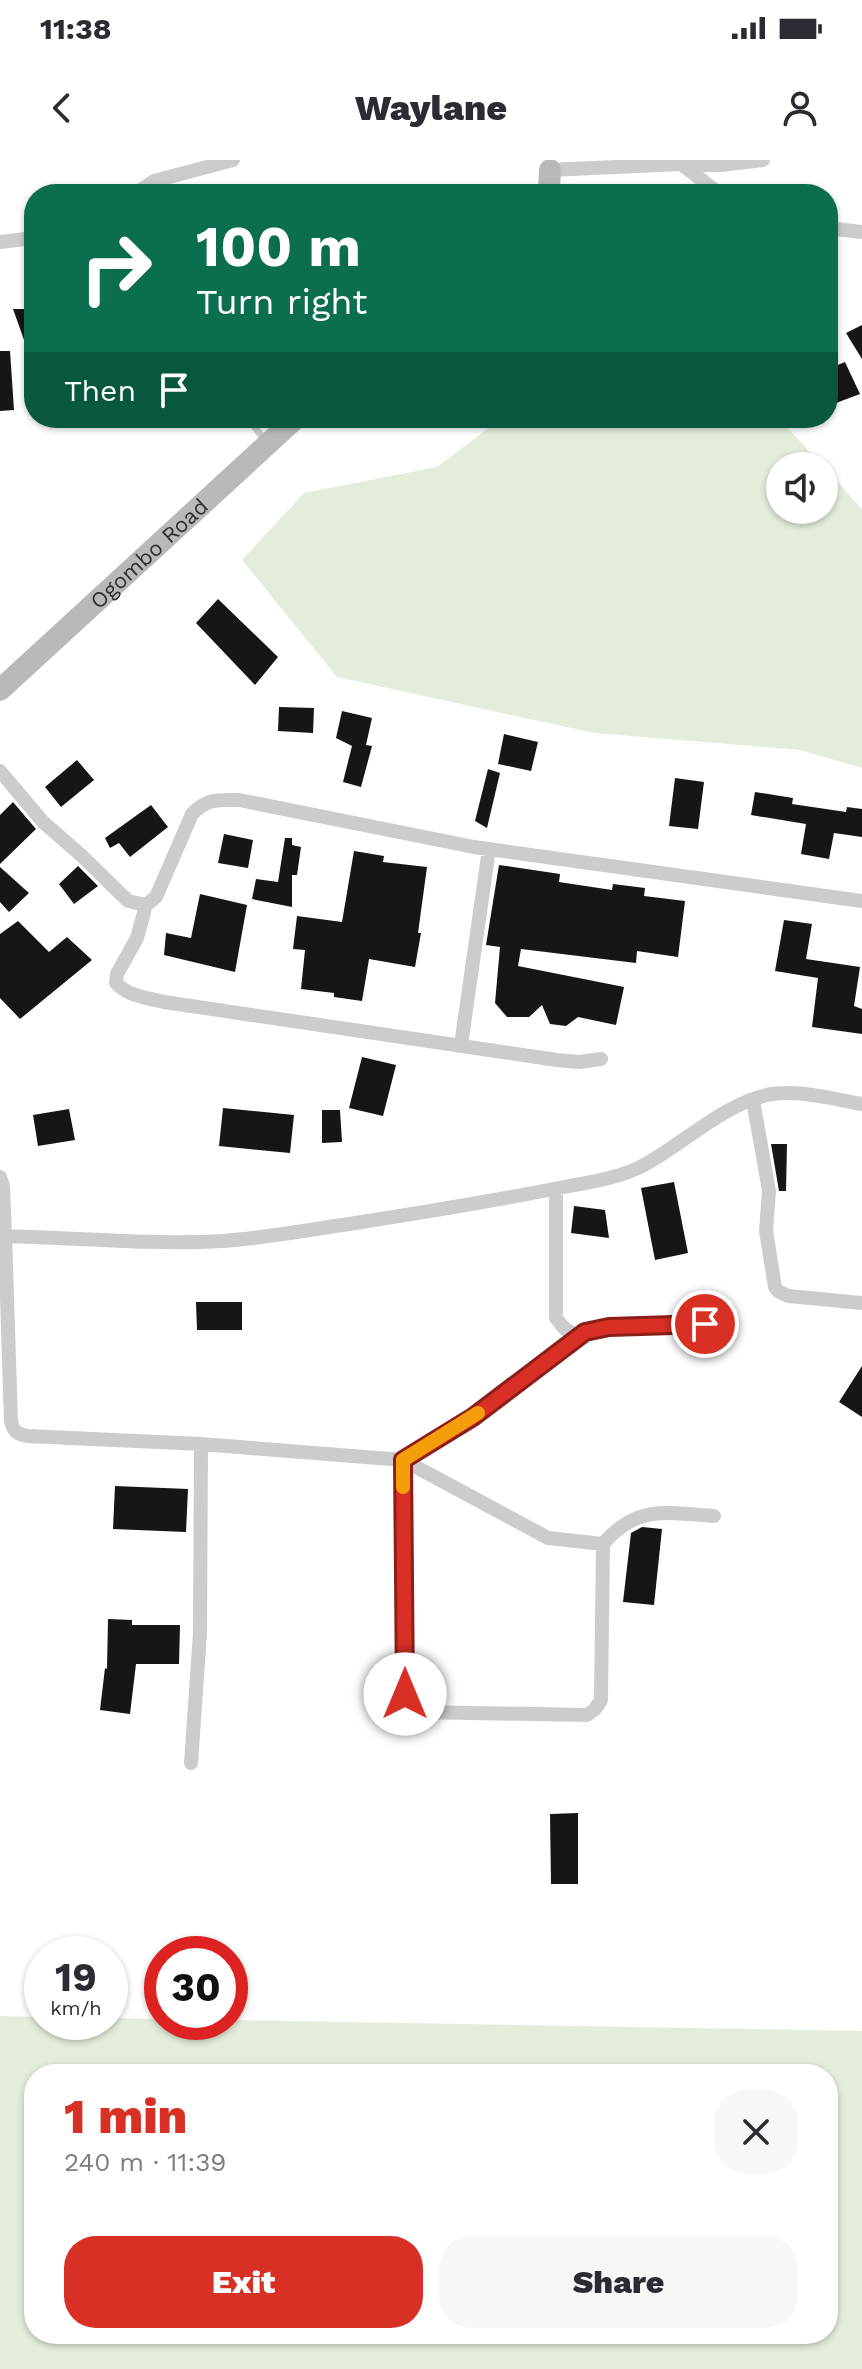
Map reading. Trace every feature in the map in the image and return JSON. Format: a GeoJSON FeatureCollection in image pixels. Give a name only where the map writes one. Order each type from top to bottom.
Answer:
{"type":"FeatureCollection","features":[{"type":"Feature","properties":{"kind":"main road"},"geometry":{"type":"LineString","coordinates":[[549,184],[550,170]]}},
{"type":"Feature","properties":{"kind":"main road","name":"Ogombo Road"},"geometry":{"type":"LineString","coordinates":[[0,690],[285,428]]}},
{"type":"Feature","properties":{"kind":"street"},"geometry":{"type":"LineString","coordinates":[[150,184],[233,160]]}},
{"type":"Feature","properties":{"kind":"street"},"geometry":{"type":"LineString","coordinates":[[550,170],[721,165],[763,160]]}},
{"type":"Feature","properties":{"kind":"street"},"geometry":{"type":"LineString","coordinates":[[681,164],[707,184]]}},
{"type":"Feature","properties":{"kind":"street"},"geometry":{"type":"LineString","coordinates":[[838,229],[862,232]]}},
{"type":"Feature","properties":{"kind":"street"},"geometry":{"type":"LineString","coordinates":[[0,242],[24,239]]}},
{"type":"Feature","properties":{"kind":"street"},"geometry":{"type":"LineString","coordinates":[[0,771],[43,822],[128,901],[146,905]]}},
{"type":"Feature","properties":{"kind":"street"},"geometry":{"type":"LineString","coordinates":[[601,1059],[579,1062],[164,1002],[121,989],[116,983],[117,974],[137,938],[146,905],[156,897],[192,814],[201,804],[210,801],[239,800],[489,849],[862,901]]}},
{"type":"Feature","properties":{"kind":"street"},"geometry":{"type":"LineString","coordinates":[[461,1045],[489,849]]}},
{"type":"Feature","properties":{"kind":"street"},"geometry":{"type":"LineString","coordinates":[[5,1236],[224,1241],[431,1211],[625,1174],[646,1164],[696,1130],[753,1100],[773,1094],[800,1093],[862,1104]]}},
{"type":"Feature","properties":{"kind":"street"},"geometry":{"type":"LineString","coordinates":[[753,1100],[769,1191],[766,1231],[775,1287],[788,1296],[862,1303]]}},
{"type":"Feature","properties":{"kind":"street"},"geometry":{"type":"LineString","coordinates":[[0,1177],[3,1186],[12,1428],[18,1434],[403,1460],[548,1538],[603,1544]]}},
{"type":"Feature","properties":{"kind":"street"},"geometry":{"type":"LineString","coordinates":[[556,1189],[556,1318],[578,1337]]}},
{"type":"Feature","properties":{"kind":"street"},"geometry":{"type":"LineString","coordinates":[[403,1460],[473,1417],[585,1332],[609,1327],[705,1324]]}},
{"type":"Feature","properties":{"kind":"street"},"geometry":{"type":"LineString","coordinates":[[191,1763],[200,1633],[201,1444]]}},
{"type":"Feature","properties":{"kind":"street"},"geometry":{"type":"LineString","coordinates":[[403,1460],[405,1694],[418,1712],[587,1715],[601,1700],[603,1544],[637,1516],[714,1516]]}},
{"type":"Feature","properties":{"kind":"lane"},"geometry":{"type":"LineString","coordinates":[[256,428],[268,444]]}},
{"type":"Feature","properties":{"kind":"green space"},"geometry":{"type":"Polygon","coordinates":[[[489,428],[788,428],[810,452],[766,452],[766,524],[838,524],[838,482],[862,509],[862,768],[800,750],[594,733],[337,677],[242,560],[304,493],[437,467],[489,428]]]}},
{"type":"Feature","properties":{"kind":"green space"},"geometry":{"type":"Polygon","coordinates":[[[0,2016],[24,2017],[24,2040],[128,2040],[128,2018],[144,2019],[144,2040],[248,2040],[248,2020],[862,2031],[862,2369],[0,2369],[0,2016]]]}},
{"type":"Feature","properties":{"kind":"building"},"geometry":{"type":"Polygon","coordinates":[[[13,309],[24,309],[24,340],[13,309]]]}},
{"type":"Feature","properties":{"kind":"building"},"geometry":{"type":"Polygon","coordinates":[[[862,325],[862,359],[846,333],[862,325]]]}},
{"type":"Feature","properties":{"kind":"building"},"geometry":{"type":"Polygon","coordinates":[[[0,351],[10,351],[14,410],[0,411],[0,351]]]}},
{"type":"Feature","properties":{"kind":"building"},"geometry":{"type":"Polygon","coordinates":[[[845,362],[860,394],[838,402],[838,365],[845,362]]]}},
{"type":"Feature","properties":{"kind":"building"},"geometry":{"type":"Polygon","coordinates":[[[218,599],[278,657],[255,685],[196,623],[218,599]]]}},
{"type":"Feature","properties":{"kind":"building"},"geometry":{"type":"Polygon","coordinates":[[[279,707],[314,708],[313,733],[278,731],[279,707]]]}},
{"type":"Feature","properties":{"kind":"building"},"geometry":{"type":"Polygon","coordinates":[[[342,711],[372,718],[366,745],[372,746],[361,787],[343,782],[352,746],[336,738],[342,711]]]}},
{"type":"Feature","properties":{"kind":"building"},"geometry":{"type":"Polygon","coordinates":[[[504,734],[538,742],[531,771],[498,764],[504,734]]]}},
{"type":"Feature","properties":{"kind":"building"},"geometry":{"type":"Polygon","coordinates":[[[77,760],[94,780],[61,807],[45,787],[77,760]]]}},
{"type":"Feature","properties":{"kind":"building"},"geometry":{"type":"Polygon","coordinates":[[[488,769],[500,773],[487,828],[475,821],[488,769]]]}},
{"type":"Feature","properties":{"kind":"building"},"geometry":{"type":"Polygon","coordinates":[[[675,778],[704,782],[698,829],[669,826],[675,778]]]}},
{"type":"Feature","properties":{"kind":"building"},"geometry":{"type":"Polygon","coordinates":[[[755,792],[793,798],[792,804],[846,812],[847,807],[862,809],[862,837],[834,833],[829,859],[801,854],[806,824],[751,815],[755,792]]]}},
{"type":"Feature","properties":{"kind":"building"},"geometry":{"type":"Polygon","coordinates":[[[13,802],[36,829],[0,864],[0,815],[13,802]]]}},
{"type":"Feature","properties":{"kind":"building"},"geometry":{"type":"Polygon","coordinates":[[[151,805],[168,827],[130,857],[119,843],[110,848],[105,838],[151,805]]]}},
{"type":"Feature","properties":{"kind":"building"},"geometry":{"type":"Polygon","coordinates":[[[224,834],[253,840],[248,868],[218,863],[224,834]]]}},
{"type":"Feature","properties":{"kind":"building"},"geometry":{"type":"Polygon","coordinates":[[[285,838],[292,838],[292,845],[301,847],[297,875],[292,875],[292,907],[252,899],[256,879],[278,882],[285,838]]]}},
{"type":"Feature","properties":{"kind":"building"},"geometry":{"type":"Polygon","coordinates":[[[354,851],[384,856],[383,862],[427,867],[415,967],[369,959],[362,1001],[334,997],[334,993],[301,989],[305,950],[293,949],[297,916],[342,922],[354,851]]]}},
{"type":"Feature","properties":{"kind":"building"},"geometry":{"type":"Polygon","coordinates":[[[499,865],[560,874],[559,882],[612,890],[613,884],[645,888],[644,896],[685,901],[678,957],[637,951],[636,963],[521,949],[518,966],[624,987],[616,1025],[578,1017],[566,1026],[550,1024],[542,1005],[529,1017],[507,1017],[495,1003],[500,947],[486,945],[499,865]]]}},
{"type":"Feature","properties":{"kind":"building"},"geometry":{"type":"Polygon","coordinates":[[[78,866],[98,886],[74,904],[59,884],[78,866]]]}},
{"type":"Feature","properties":{"kind":"building"},"geometry":{"type":"Polygon","coordinates":[[[0,867],[29,893],[9,912],[0,902],[0,867]]]}},
{"type":"Feature","properties":{"kind":"building"},"geometry":{"type":"Polygon","coordinates":[[[200,894],[247,905],[235,972],[164,955],[166,933],[191,938],[200,894]]]}},
{"type":"Feature","properties":{"kind":"building"},"geometry":{"type":"Polygon","coordinates":[[[784,920],[812,924],[806,959],[860,967],[854,1006],[862,1009],[862,1034],[812,1027],[818,978],[775,971],[784,920]]]}},
{"type":"Feature","properties":{"kind":"building"},"geometry":{"type":"Polygon","coordinates":[[[18,921],[49,952],[67,937],[92,960],[20,1019],[0,998],[0,934],[18,921]]]}},
{"type":"Feature","properties":{"kind":"building"},"geometry":{"type":"Polygon","coordinates":[[[362,1057],[396,1065],[383,1116],[349,1108],[362,1057]]]}},
{"type":"Feature","properties":{"kind":"building"},"geometry":{"type":"Polygon","coordinates":[[[223,1108],[294,1115],[290,1153],[219,1146],[223,1108]]]}},
{"type":"Feature","properties":{"kind":"building"},"geometry":{"type":"Polygon","coordinates":[[[69,1109],[75,1140],[38,1146],[33,1115],[69,1109]]]}},
{"type":"Feature","properties":{"kind":"building"},"geometry":{"type":"Polygon","coordinates":[[[322,1110],[340,1110],[342,1142],[322,1143],[322,1110]]]}},
{"type":"Feature","properties":{"kind":"building"},"geometry":{"type":"Polygon","coordinates":[[[771,1144],[787,1144],[786,1191],[779,1191],[771,1144]]]}},
{"type":"Feature","properties":{"kind":"building"},"geometry":{"type":"Polygon","coordinates":[[[674,1182],[688,1253],[655,1260],[641,1188],[674,1182]]]}},
{"type":"Feature","properties":{"kind":"building"},"geometry":{"type":"Polygon","coordinates":[[[574,1206],[605,1210],[609,1238],[571,1233],[574,1206]]]}},
{"type":"Feature","properties":{"kind":"building"},"geometry":{"type":"Polygon","coordinates":[[[196,1302],[242,1302],[242,1330],[197,1330],[196,1302]]]}},
{"type":"Feature","properties":{"kind":"building"},"geometry":{"type":"Polygon","coordinates":[[[862,1366],[862,1417],[839,1402],[862,1366]]]}},
{"type":"Feature","properties":{"kind":"building"},"geometry":{"type":"Polygon","coordinates":[[[115,1486],[188,1489],[186,1532],[113,1529],[115,1486]]]}},
{"type":"Feature","properties":{"kind":"building"},"geometry":{"type":"Polygon","coordinates":[[[642,1527],[662,1529],[654,1605],[623,1602],[631,1533],[642,1527]]]}},
{"type":"Feature","properties":{"kind":"building"},"geometry":{"type":"Polygon","coordinates":[[[108,1619],[132,1620],[132,1625],[180,1625],[179,1664],[136,1664],[130,1714],[100,1710],[107,1669],[108,1619]]]}},
{"type":"Feature","properties":{"kind":"building"},"geometry":{"type":"Polygon","coordinates":[[[578,1813],[578,1884],[551,1884],[550,1814],[578,1813]]]}},
{"type":"Feature","properties":{"kind":"slow traffic"},"geometry":{"type":"LineString","coordinates":[[403,1487],[403,1460],[478,1413]]}},
{"type":"Feature","properties":{"kind":"route"},"geometry":{"type":"LineString","coordinates":[[405,1694],[403,1460],[473,1417],[585,1332],[609,1327],[705,1324]]}}]}
